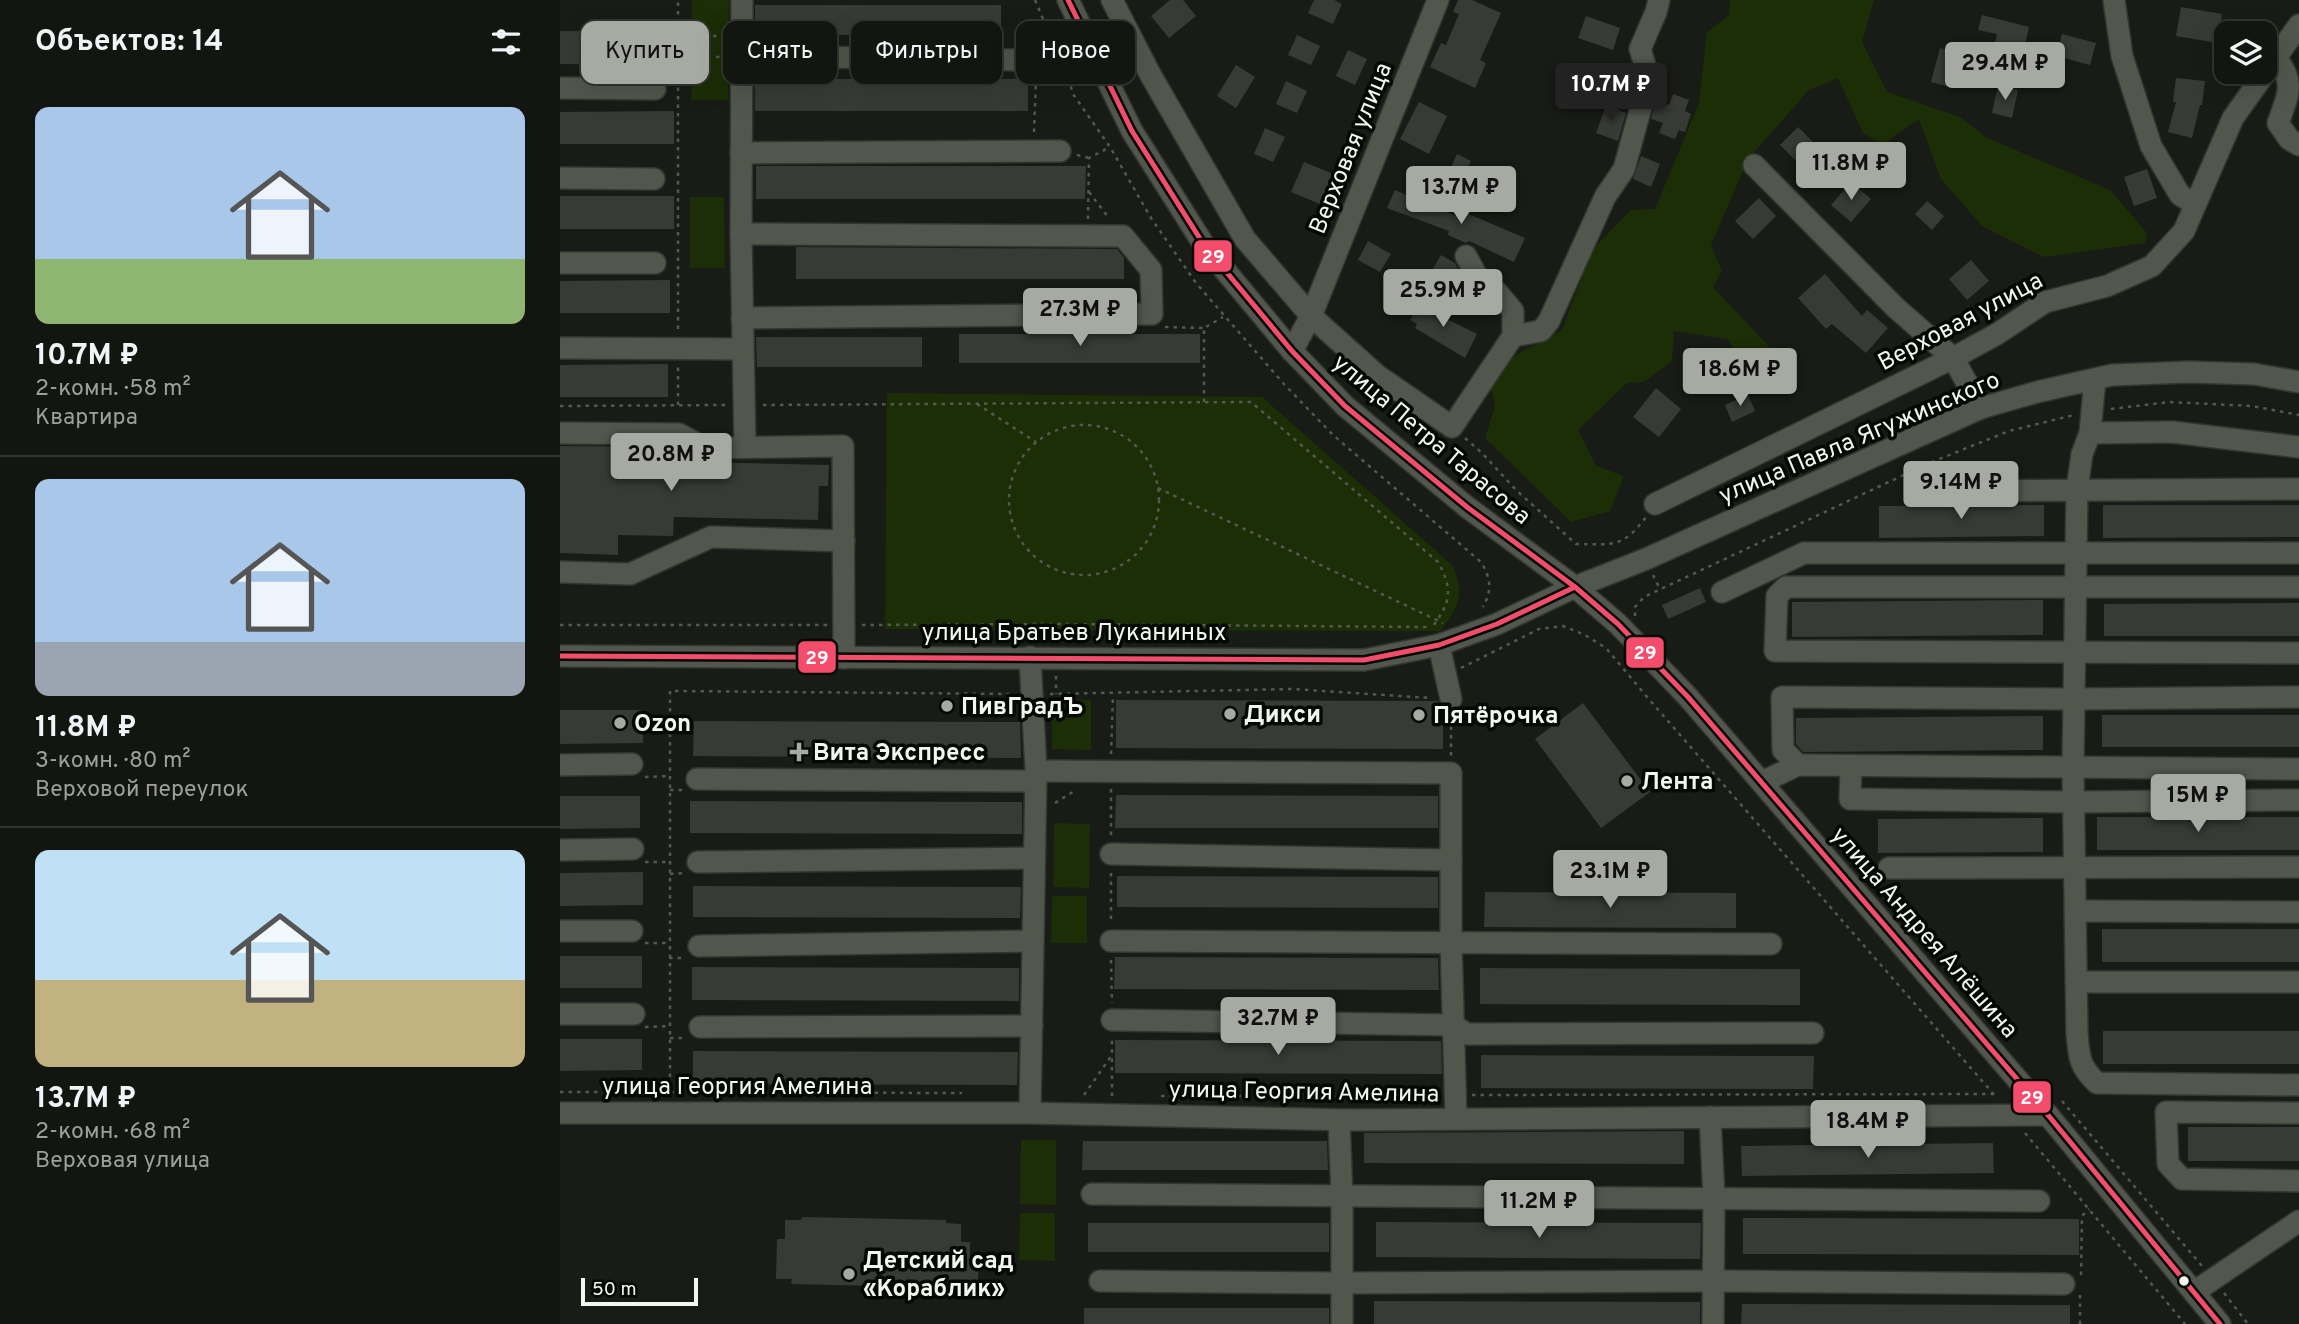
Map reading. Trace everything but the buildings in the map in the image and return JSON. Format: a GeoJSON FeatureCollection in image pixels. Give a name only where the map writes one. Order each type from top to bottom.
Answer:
{"type":"FeatureCollection","features":[{"type":"Feature","properties":{"kind":"street"},"geometry":{"type":"LineString","coordinates":[[742,0],[742,21]]}},
{"type":"Feature","properties":{"kind":"street","name":"улица Петра Тарасова"},"geometry":{"type":"LineString","coordinates":[[1068,0],[1132,131],[1204,245],[1292,351],[1345,406],[1467,507],[1575,587]]}},
{"type":"Feature","properties":{"kind":"street"},"geometry":{"type":"LineString","coordinates":[[1112,0],[1150,74],[1245,239],[1311,316],[1378,376],[1452,427],[1513,336],[1513,311],[1496,291],[1478,278],[1466,256]]}},
{"type":"Feature","properties":{"kind":"street","name":"Верховая улица"},"geometry":{"type":"LineString","coordinates":[[1292,351],[1311,316],[1438,0]]}},
{"type":"Feature","properties":{"kind":"street"},"geometry":{"type":"LineString","coordinates":[[1513,336],[1541,331],[1549,321],[1605,197],[1624,169],[1648,78],[1640,49],[1659,0]]}},
{"type":"Feature","properties":{"kind":"street"},"geometry":{"type":"LineString","coordinates":[[2114,0],[2122,56],[2151,146],[2180,195],[2195,204]]}},
{"type":"Feature","properties":{"kind":"street","name":"Верховая улица"},"geometry":{"type":"LineString","coordinates":[[2277,57],[2299,25]]}},
{"type":"Feature","properties":{"kind":"street"},"geometry":{"type":"LineString","coordinates":[[837,57],[1016,60]]}},
{"type":"Feature","properties":{"kind":"street"},"geometry":{"type":"LineString","coordinates":[[2277,59],[2286,70],[2290,88],[2278,123],[2289,139],[2299,145]]}},
{"type":"Feature","properties":{"kind":"street"},"geometry":{"type":"LineString","coordinates":[[742,84],[745,447]]}},
{"type":"Feature","properties":{"kind":"street","name":"Верховая улица"},"geometry":{"type":"LineString","coordinates":[[1655,504],[1953,358],[1997,334],[2045,302],[2107,286],[2152,266],[2183,231],[2233,118],[2257,84]]}},
{"type":"Feature","properties":{"kind":"street"},"geometry":{"type":"LineString","coordinates":[[560,88],[655,89]]}},
{"type":"Feature","properties":{"kind":"street"},"geometry":{"type":"LineString","coordinates":[[741,153],[1060,151]]}},
{"type":"Feature","properties":{"kind":"street"},"geometry":{"type":"LineString","coordinates":[[1754,165],[1896,308],[1953,358],[1981,408]]}},
{"type":"Feature","properties":{"kind":"street"},"geometry":{"type":"LineString","coordinates":[[560,178],[654,179]]}},
{"type":"Feature","properties":{"kind":"street"},"geometry":{"type":"LineString","coordinates":[[741,234],[1124,236],[1151,270],[1152,314],[742,318]]}},
{"type":"Feature","properties":{"kind":"street"},"geometry":{"type":"LineString","coordinates":[[560,263],[655,263]]}},
{"type":"Feature","properties":{"kind":"street"},"geometry":{"type":"LineString","coordinates":[[560,348],[743,349]]}},
{"type":"Feature","properties":{"kind":"street","name":"улица Павла Ягужинского"},"geometry":{"type":"LineString","coordinates":[[1575,587],[1646,559],[1981,408],[2112,375],[2255,373],[2299,382]]}},
{"type":"Feature","properties":{"kind":"street"},"geometry":{"type":"LineString","coordinates":[[2095,379],[2090,433],[2082,454],[2077,489],[2075,554],[2073,767],[2079,1059],[2086,1073],[2097,1083],[2299,1085]]}},
{"type":"Feature","properties":{"kind":"street"},"geometry":{"type":"LineString","coordinates":[[560,432],[679,434],[705,448],[843,446],[844,658]]}},
{"type":"Feature","properties":{"kind":"street"},"geometry":{"type":"LineString","coordinates":[[2090,433],[2172,432],[2299,447]]}},
{"type":"Feature","properties":{"kind":"street"},"geometry":{"type":"LineString","coordinates":[[1922,491],[2299,489]]}},
{"type":"Feature","properties":{"kind":"street"},"geometry":{"type":"LineString","coordinates":[[560,572],[629,575],[711,537],[844,541]]}},
{"type":"Feature","properties":{"kind":"street"},"geometry":{"type":"LineString","coordinates":[[1722,592],[1804,553],[2299,554]]}},
{"type":"Feature","properties":{"kind":"street","name":"улица Братьев Луканиных"},"geometry":{"type":"LineString","coordinates":[[560,656],[1364,660],[1436,636],[1497,624],[1575,587]]}},
{"type":"Feature","properties":{"kind":"street","name":"улица Андрея Алёшина"},"geometry":{"type":"LineString","coordinates":[[1575,587],[1627,633],[1688,696],[2048,1115],[2220,1324]]}},
{"type":"Feature","properties":{"kind":"street"},"geometry":{"type":"LineString","coordinates":[[2299,587],[1786,587],[1777,596],[1775,651],[2299,653]]}},
{"type":"Feature","properties":{"kind":"street"},"geometry":{"type":"LineString","coordinates":[[1436,636],[1451,699]]}},
{"type":"Feature","properties":{"kind":"street"},"geometry":{"type":"LineString","coordinates":[[1030,657],[1035,776],[1030,1113]]}},
{"type":"Feature","properties":{"kind":"street"},"geometry":{"type":"LineString","coordinates":[[1798,765],[1783,750],[1782,697],[2299,697]]}},
{"type":"Feature","properties":{"kind":"street"},"geometry":{"type":"LineString","coordinates":[[560,765],[632,764]]}},
{"type":"Feature","properties":{"kind":"street"},"geometry":{"type":"LineString","coordinates":[[1762,782],[1798,765],[2299,769]]}},
{"type":"Feature","properties":{"kind":"street"},"geometry":{"type":"LineString","coordinates":[[1851,766],[1850,799],[2074,802],[2299,800]]}},
{"type":"Feature","properties":{"kind":"street"},"geometry":{"type":"LineString","coordinates":[[697,779],[1035,776],[1106,772],[1451,773],[1455,1119]]}},
{"type":"Feature","properties":{"kind":"street"},"geometry":{"type":"LineString","coordinates":[[560,850],[633,849]]}},
{"type":"Feature","properties":{"kind":"street"},"geometry":{"type":"LineString","coordinates":[[1111,854],[1451,860]]}},
{"type":"Feature","properties":{"kind":"street"},"geometry":{"type":"LineString","coordinates":[[698,862],[1034,858]]}},
{"type":"Feature","properties":{"kind":"street"},"geometry":{"type":"LineString","coordinates":[[1889,868],[2299,867]]}},
{"type":"Feature","properties":{"kind":"street"},"geometry":{"type":"LineString","coordinates":[[2075,911],[2299,912]]}},
{"type":"Feature","properties":{"kind":"street"},"geometry":{"type":"LineString","coordinates":[[560,931],[632,931]]}},
{"type":"Feature","properties":{"kind":"street"},"geometry":{"type":"LineString","coordinates":[[699,946],[1033,941]]}},
{"type":"Feature","properties":{"kind":"street"},"geometry":{"type":"LineString","coordinates":[[1111,941],[1771,944]]}},
{"type":"Feature","properties":{"kind":"street"},"geometry":{"type":"LineString","coordinates":[[2076,982],[2299,982]]}},
{"type":"Feature","properties":{"kind":"street"},"geometry":{"type":"LineString","coordinates":[[560,1014],[634,1014]]}},
{"type":"Feature","properties":{"kind":"street"},"geometry":{"type":"LineString","coordinates":[[1112,1020],[1453,1025],[1467,1034],[1813,1033]]}},
{"type":"Feature","properties":{"kind":"street"},"geometry":{"type":"LineString","coordinates":[[700,1027],[1032,1026]]}},
{"type":"Feature","properties":{"kind":"street"},"geometry":{"type":"LineString","coordinates":[[2299,1113],[2166,1112],[2168,1164],[2182,1179],[2299,1181]]}},
{"type":"Feature","properties":{"kind":"street","name":"улица Георгия Амелина"},"geometry":{"type":"LineString","coordinates":[[560,1113],[1030,1113],[1339,1120],[2048,1115]]}},
{"type":"Feature","properties":{"kind":"street"},"geometry":{"type":"LineString","coordinates":[[1710,1116],[1714,1197],[1713,1324]]}},
{"type":"Feature","properties":{"kind":"street"},"geometry":{"type":"LineString","coordinates":[[1339,1120],[1342,1324]]}},
{"type":"Feature","properties":{"kind":"street"},"geometry":{"type":"LineString","coordinates":[[1091,1194],[2039,1201]]}},
{"type":"Feature","properties":{"kind":"street"},"geometry":{"type":"LineString","coordinates":[[2194,1292],[2299,1221]]}},
{"type":"Feature","properties":{"kind":"street"},"geometry":{"type":"LineString","coordinates":[[1100,1280],[2064,1284]]}},
{"type":"Feature","properties":{"kind":"path"},"geometry":{"type":"LineString","coordinates":[[678,0],[678,21]]}},
{"type":"Feature","properties":{"kind":"path"},"geometry":{"type":"LineString","coordinates":[[696,36],[727,36],[727,57],[696,57],[696,46],[696,36]]}},
{"type":"Feature","properties":{"kind":"path"},"geometry":{"type":"LineString","coordinates":[[678,84],[678,405]]}},
{"type":"Feature","properties":{"kind":"path"},"geometry":{"type":"LineString","coordinates":[[1033,151],[1036,84]]}},
{"type":"Feature","properties":{"kind":"path"},"geometry":{"type":"LineString","coordinates":[[1088,236],[1089,158],[1110,147]]}},
{"type":"Feature","properties":{"kind":"path"},"geometry":{"type":"LineString","coordinates":[[1089,192],[1124,236]]}},
{"type":"Feature","properties":{"kind":"path"},"geometry":{"type":"LineString","coordinates":[[1152,314],[1152,327],[1204,328],[1223,317]]}},
{"type":"Feature","properties":{"kind":"path"},"geometry":{"type":"LineString","coordinates":[[1204,328],[1204,402]]}},
{"type":"Feature","properties":{"kind":"path"},"geometry":{"type":"LineString","coordinates":[[560,406],[1251,402],[1438,562],[1447,577],[1449,592],[1446,606],[1438,620],[1436,636]]}},
{"type":"Feature","properties":{"kind":"path"},"geometry":{"type":"LineString","coordinates":[[976,403],[1036,442]]}},
{"type":"Feature","properties":{"kind":"path"},"geometry":{"type":"LineString","coordinates":[[1072,425],[1098,426],[1122,435],[1142,452],[1155,475],[1158,514],[1149,538],[1121,566],[1096,575],[1083,576],[1057,571],[1045,565],[1025,548],[1009,512],[1008,499],[1013,473],[1026,451],[1036,442],[1047,434],[1072,425]]}},
{"type":"Feature","properties":{"kind":"path"},"geometry":{"type":"LineString","coordinates":[[1452,427],[1576,544],[1617,544],[1634,534]]}},
{"type":"Feature","properties":{"kind":"path"},"geometry":{"type":"LineString","coordinates":[[560,625],[1055,624],[1436,636],[1450,626],[1158,488]]}},
{"type":"Feature","properties":{"kind":"path"},"geometry":{"type":"LineString","coordinates":[[1475,612],[1483,607],[1497,624]]}},
{"type":"Feature","properties":{"kind":"path"},"geometry":{"type":"LineString","coordinates":[[1446,677],[1538,629],[1563,626],[1606,648],[2012,1115],[2185,1324]]}},
{"type":"Feature","properties":{"kind":"path"},"geometry":{"type":"LineString","coordinates":[[670,1077],[670,691],[1113,695],[1292,690],[1451,699],[1451,773]]}},
{"type":"Feature","properties":{"kind":"path"},"geometry":{"type":"LineString","coordinates":[[1035,816],[1106,772]]}},
{"type":"Feature","properties":{"kind":"path"},"geometry":{"type":"LineString","coordinates":[[1102,1096],[1112,1096],[1112,1055]]}},
{"type":"Feature","properties":{"kind":"path"},"geometry":{"type":"LineString","coordinates":[[1152,1096],[1994,1094]]}},
{"type":"Feature","properties":{"kind":"path"},"geometry":{"type":"LineString","coordinates":[[1083,1096],[1093,1096]]}},
{"type":"Feature","properties":{"kind":"path"},"geometry":{"type":"LineString","coordinates":[[2080,1324],[2082,1216],[2089,1209]]}},
{"type":"Feature","properties":{"kind":"green space"},"geometry":{"type":"Polygon","coordinates":[[[692,0],[729,0],[729,21],[723,21],[723,84],[728,84],[728,100],[691,100],[691,84],[709,84],[709,21],[692,21],[692,0]]]}},
{"type":"Feature","properties":{"kind":"green space"},"geometry":{"type":"Polygon","coordinates":[[[1730,0],[1874,0],[1862,42],[1887,92],[1960,117],[1987,138],[2110,190],[2147,233],[2145,243],[2044,257],[1982,226],[1941,179],[1919,119],[1882,145],[1863,133],[1838,78],[1809,90],[1748,159],[1711,245],[1722,271],[1713,287],[1778,356],[1776,361],[1766,370],[1748,375],[1728,339],[1674,331],[1672,361],[1644,382],[1627,383],[1578,430],[1596,466],[1624,476],[1610,511],[1571,522],[1485,438],[1495,406],[1490,380],[1505,361],[1562,330],[1593,249],[1631,210],[1655,209],[1699,103],[1707,32],[1729,15],[1730,0]]]}},
{"type":"Feature","properties":{"kind":"green space"},"geometry":{"type":"Polygon","coordinates":[[[690,197],[724,197],[725,268],[690,268],[690,197]]]}},
{"type":"Feature","properties":{"kind":"green space"},"geometry":{"type":"Polygon","coordinates":[[[887,393],[1262,397],[1452,565],[1459,584],[1456,607],[1440,631],[885,629],[887,393]]]}},
{"type":"Feature","properties":{"kind":"green space"},"geometry":{"type":"Polygon","coordinates":[[[1052,699],[1091,700],[1091,750],[1052,749],[1052,699]]]}},
{"type":"Feature","properties":{"kind":"green space"},"geometry":{"type":"Polygon","coordinates":[[[1054,823],[1090,824],[1089,888],[1053,887],[1054,823]]]}},
{"type":"Feature","properties":{"kind":"green space"},"geometry":{"type":"Polygon","coordinates":[[[1052,896],[1087,896],[1087,943],[1051,943],[1052,896]]]}},
{"type":"Feature","properties":{"kind":"green space"},"geometry":{"type":"Polygon","coordinates":[[[1021,1140],[1056,1140],[1056,1205],[1020,1204],[1021,1140]]]}},
{"type":"Feature","properties":{"kind":"green space"},"geometry":{"type":"Polygon","coordinates":[[[1020,1213],[1055,1213],[1055,1261],[1019,1260],[1020,1213]]]}},
{"type":"Feature","properties":{"kind":"transit line","name":"29"},"geometry":{"type":"LineString","coordinates":[[1068,0],[1132,131],[1204,245],[1292,351],[1345,406],[1467,507],[1575,587],[1618,624],[1688,697],[2048,1115],[2220,1324]]}},
{"type":"Feature","properties":{"kind":"transit line","name":"29"},"geometry":{"type":"LineString","coordinates":[[560,656],[1364,660],[1439,645],[1497,624],[1575,587]]}},
{"type":"Feature","properties":{"kind":"place","name":"ПивГрадЪ"},"geometry":{"type":"Point","coordinates":[947,706]}},
{"type":"Feature","properties":{"kind":"place","name":"Дикси"},"geometry":{"type":"Point","coordinates":[1230,714]}},
{"type":"Feature","properties":{"kind":"place","name":"Пятёрочка"},"geometry":{"type":"Point","coordinates":[1419,715]}},
{"type":"Feature","properties":{"kind":"place","name":"Ozon"},"geometry":{"type":"Point","coordinates":[620,723]}},
{"type":"Feature","properties":{"kind":"place","name":"Вита Экспресс"},"geometry":{"type":"Point","coordinates":[799,752]}},
{"type":"Feature","properties":{"kind":"place","name":"Лента"},"geometry":{"type":"Point","coordinates":[1627,781]}},
{"type":"Feature","properties":{"kind":"place","name":"Детский сад «Кораблик»"},"geometry":{"type":"Point","coordinates":[849,1274]}}]}
